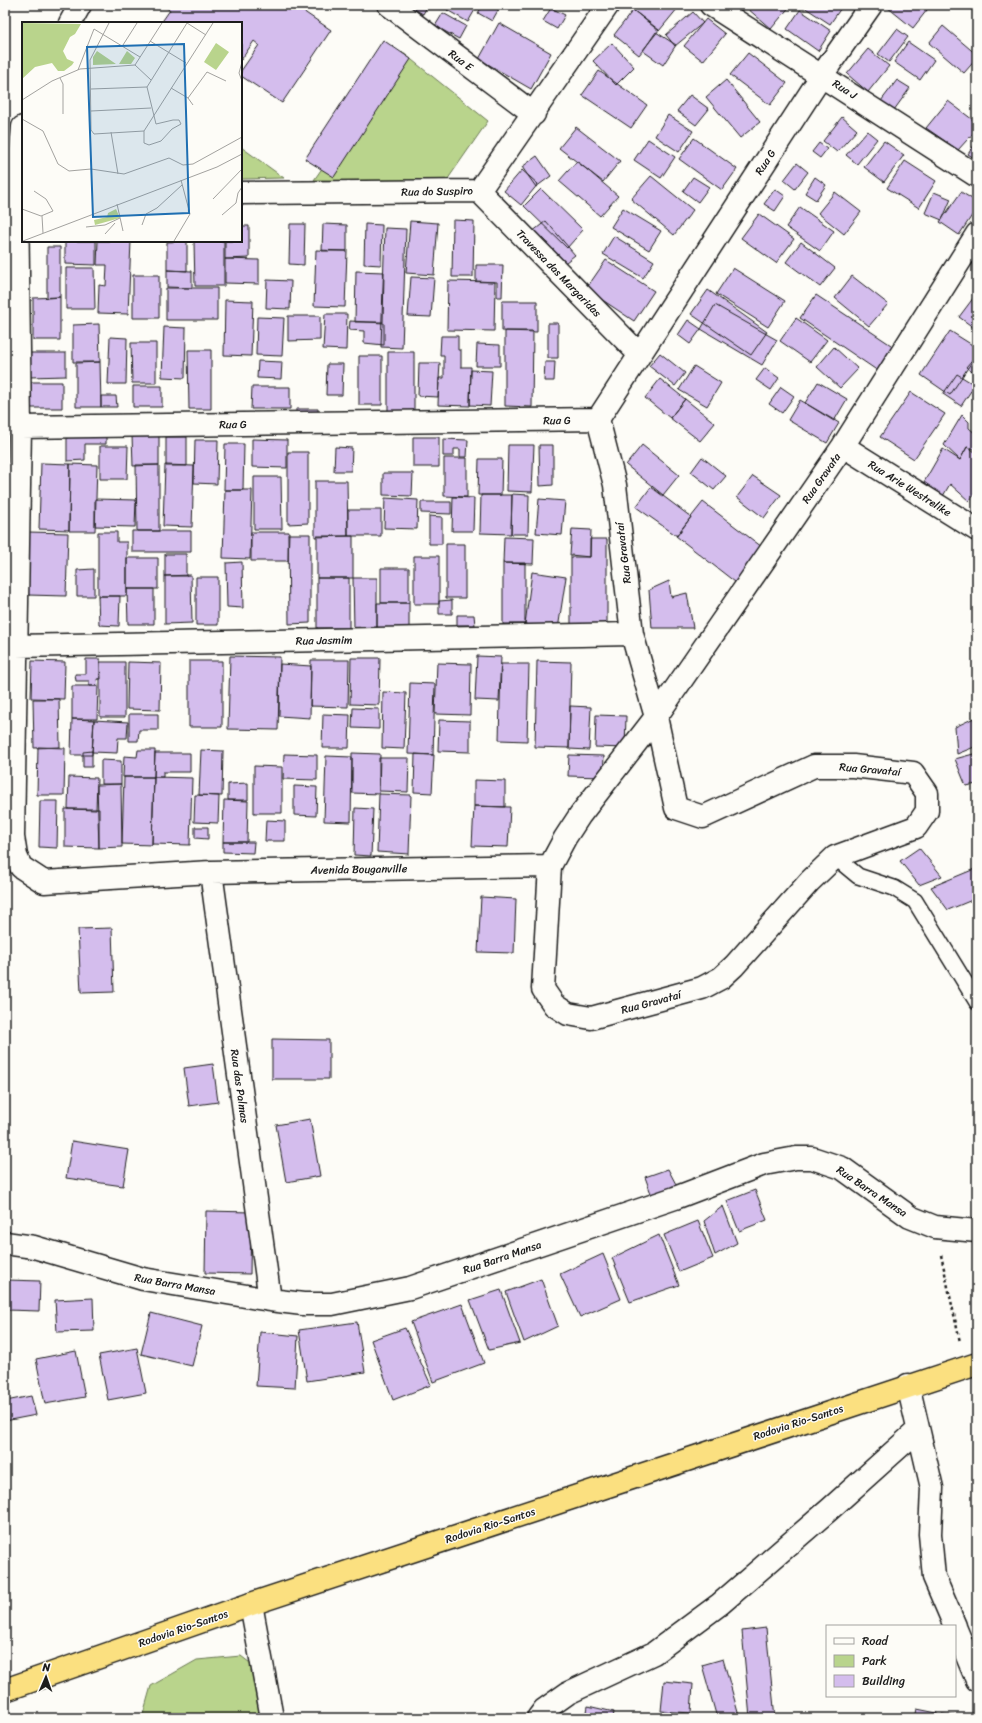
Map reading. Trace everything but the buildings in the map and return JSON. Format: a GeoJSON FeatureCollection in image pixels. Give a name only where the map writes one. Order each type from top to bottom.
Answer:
{"type":"FeatureCollection","features":[{"type":"Feature","properties":{"kind":"highway","name":"Rodovia Rio-Santos"},"geometry":{"type":"LineString","coordinates":[[5,1690],[251,1604],[971,1365]]}},
{"type":"Feature","properties":{"kind":"street"},"geometry":{"type":"LineString","coordinates":[[71,22],[80,5]]}},
{"type":"Feature","properties":{"kind":"street","name":"Rua E"},"geometry":{"type":"LineString","coordinates":[[389,5],[534,114]]}},
{"type":"Feature","properties":{"kind":"street","name":"Rua do Suspiro"},"geometry":{"type":"LineString","coordinates":[[242,194],[479,191],[534,114],[608,5]]}},
{"type":"Feature","properties":{"kind":"street","name":"Rua J"},"geometry":{"type":"LineString","coordinates":[[712,5],[763,40],[822,74],[977,176]]}},
{"type":"Feature","properties":{"kind":"street","name":"Rua G"},"geometry":{"type":"LineString","coordinates":[[20,427],[598,419],[822,74],[871,5]]}},
{"type":"Feature","properties":{"kind":"street","name":"Avenida Bouganville"},"geometry":{"type":"LineString","coordinates":[[22,136],[15,196],[20,427],[13,837],[16,856],[21,867],[44,882],[211,872],[550,866]]}},
{"type":"Feature","properties":{"kind":"street","name":"Travessa das Margaridas"},"geometry":{"type":"LineString","coordinates":[[479,191],[639,354]]}},
{"type":"Feature","properties":{"kind":"street","name":"Rua Gravata"},"geometry":{"type":"LineString","coordinates":[[656,717],[843,446],[977,234]]}},
{"type":"Feature","properties":{"kind":"street","name":"Rua Gravataí"},"geometry":{"type":"LineString","coordinates":[[550,866],[543,989],[554,1005],[568,1014],[591,1018],[702,988],[721,978],[734,966],[810,881],[835,858],[916,827],[927,811],[927,793],[913,773],[853,766],[814,766],[703,817],[676,808],[656,717],[632,634],[614,485],[598,419]]}},
{"type":"Feature","properties":{"kind":"street","name":"Rua Arie Westrelike"},"geometry":{"type":"LineString","coordinates":[[843,446],[977,530]]}},
{"type":"Feature","properties":{"kind":"street","name":"Rua Jasmim"},"geometry":{"type":"LineString","coordinates":[[16,646],[632,634]]}},
{"type":"Feature","properties":{"kind":"street"},"geometry":{"type":"LineString","coordinates":[[550,866],[564,838],[580,815],[656,717]]}},
{"type":"Feature","properties":{"kind":"street","name":"Rua das Palmas"},"geometry":{"type":"LineString","coordinates":[[211,872],[270,1300]]}},
{"type":"Feature","properties":{"kind":"street","name":"Rua Barra Mansa"},"geometry":{"type":"LineString","coordinates":[[5,1243],[34,1247],[143,1279],[270,1300],[303,1304],[332,1304],[410,1288],[675,1198],[764,1164],[796,1158],[812,1158],[842,1168],[910,1217],[935,1227],[977,1231]]}},
{"type":"Feature","properties":{"kind":"street"},"geometry":{"type":"LineString","coordinates":[[908,1386],[932,1488],[930,1534],[934,1577],[955,1625]]}},
{"type":"Feature","properties":{"kind":"street"},"geometry":{"type":"LineString","coordinates":[[538,1718],[544,1710],[568,1693],[654,1654],[708,1613],[830,1509],[918,1430]]}},
{"type":"Feature","properties":{"kind":"street"},"geometry":{"type":"LineString","coordinates":[[251,1604],[272,1718]]}},
{"type":"Feature","properties":{"kind":"street"},"geometry":{"type":"LineString","coordinates":[[956,1628],[977,1680]]}},
{"type":"Feature","properties":{"kind":"lane"},"geometry":{"type":"LineString","coordinates":[[835,858],[858,876],[894,888],[915,901],[977,1002]]}},
{"type":"Feature","properties":{"kind":"path"},"geometry":{"type":"LineString","coordinates":[[935,1227],[971,1365]]}},
{"type":"Feature","properties":{"kind":"green space"},"geometry":{"type":"Polygon","coordinates":[[[402,52],[488,121],[445,183],[314,180],[402,52]]]}},
{"type":"Feature","properties":{"kind":"green space"},"geometry":{"type":"Polygon","coordinates":[[[242,148],[284,178],[242,179],[242,148]]]}},
{"type":"Feature","properties":{"kind":"green space"},"geometry":{"type":"Polygon","coordinates":[[[241,1656],[254,1666],[266,1718],[142,1718],[151,1686],[197,1660],[241,1656]]]}}]}
